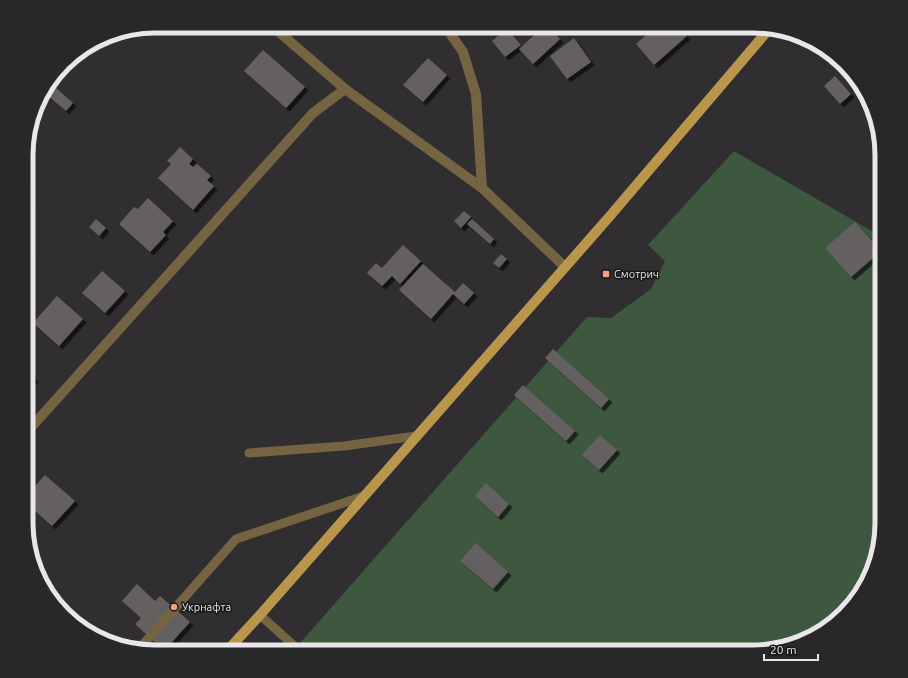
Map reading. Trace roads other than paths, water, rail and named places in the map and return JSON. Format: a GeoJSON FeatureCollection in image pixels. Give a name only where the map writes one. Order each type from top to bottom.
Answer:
{"type":"FeatureCollection","features":[{"type":"Feature","properties":{"kind":"main road"},"geometry":{"type":"LineString","coordinates":[[235,643],[565,267],[765,34]]}},
{"type":"Feature","properties":{"kind":"street"},"geometry":{"type":"LineString","coordinates":[[280,33],[344,89],[482,188],[565,267]]}},
{"type":"Feature","properties":{"kind":"street"},"geometry":{"type":"LineString","coordinates":[[449,33],[463,52],[476,94],[482,188]]}},
{"type":"Feature","properties":{"kind":"street"},"geometry":{"type":"LineString","coordinates":[[33,424],[313,113],[344,89]]}},
{"type":"Feature","properties":{"kind":"lane"},"geometry":{"type":"LineString","coordinates":[[249,453],[344,446],[416,436]]}},
{"type":"Feature","properties":{"kind":"lane"},"geometry":{"type":"LineString","coordinates":[[143,644],[236,539],[364,496]]}},
{"type":"Feature","properties":{"kind":"lane"},"geometry":{"type":"LineString","coordinates":[[260,615],[293,645]]}},
{"type":"Feature","properties":{"kind":"place","name":"Смотрич"},"geometry":{"type":"Point","coordinates":[606,274]}},
{"type":"Feature","properties":{"kind":"place","name":"Укрнафта"},"geometry":{"type":"Point","coordinates":[174,607]}}]}
